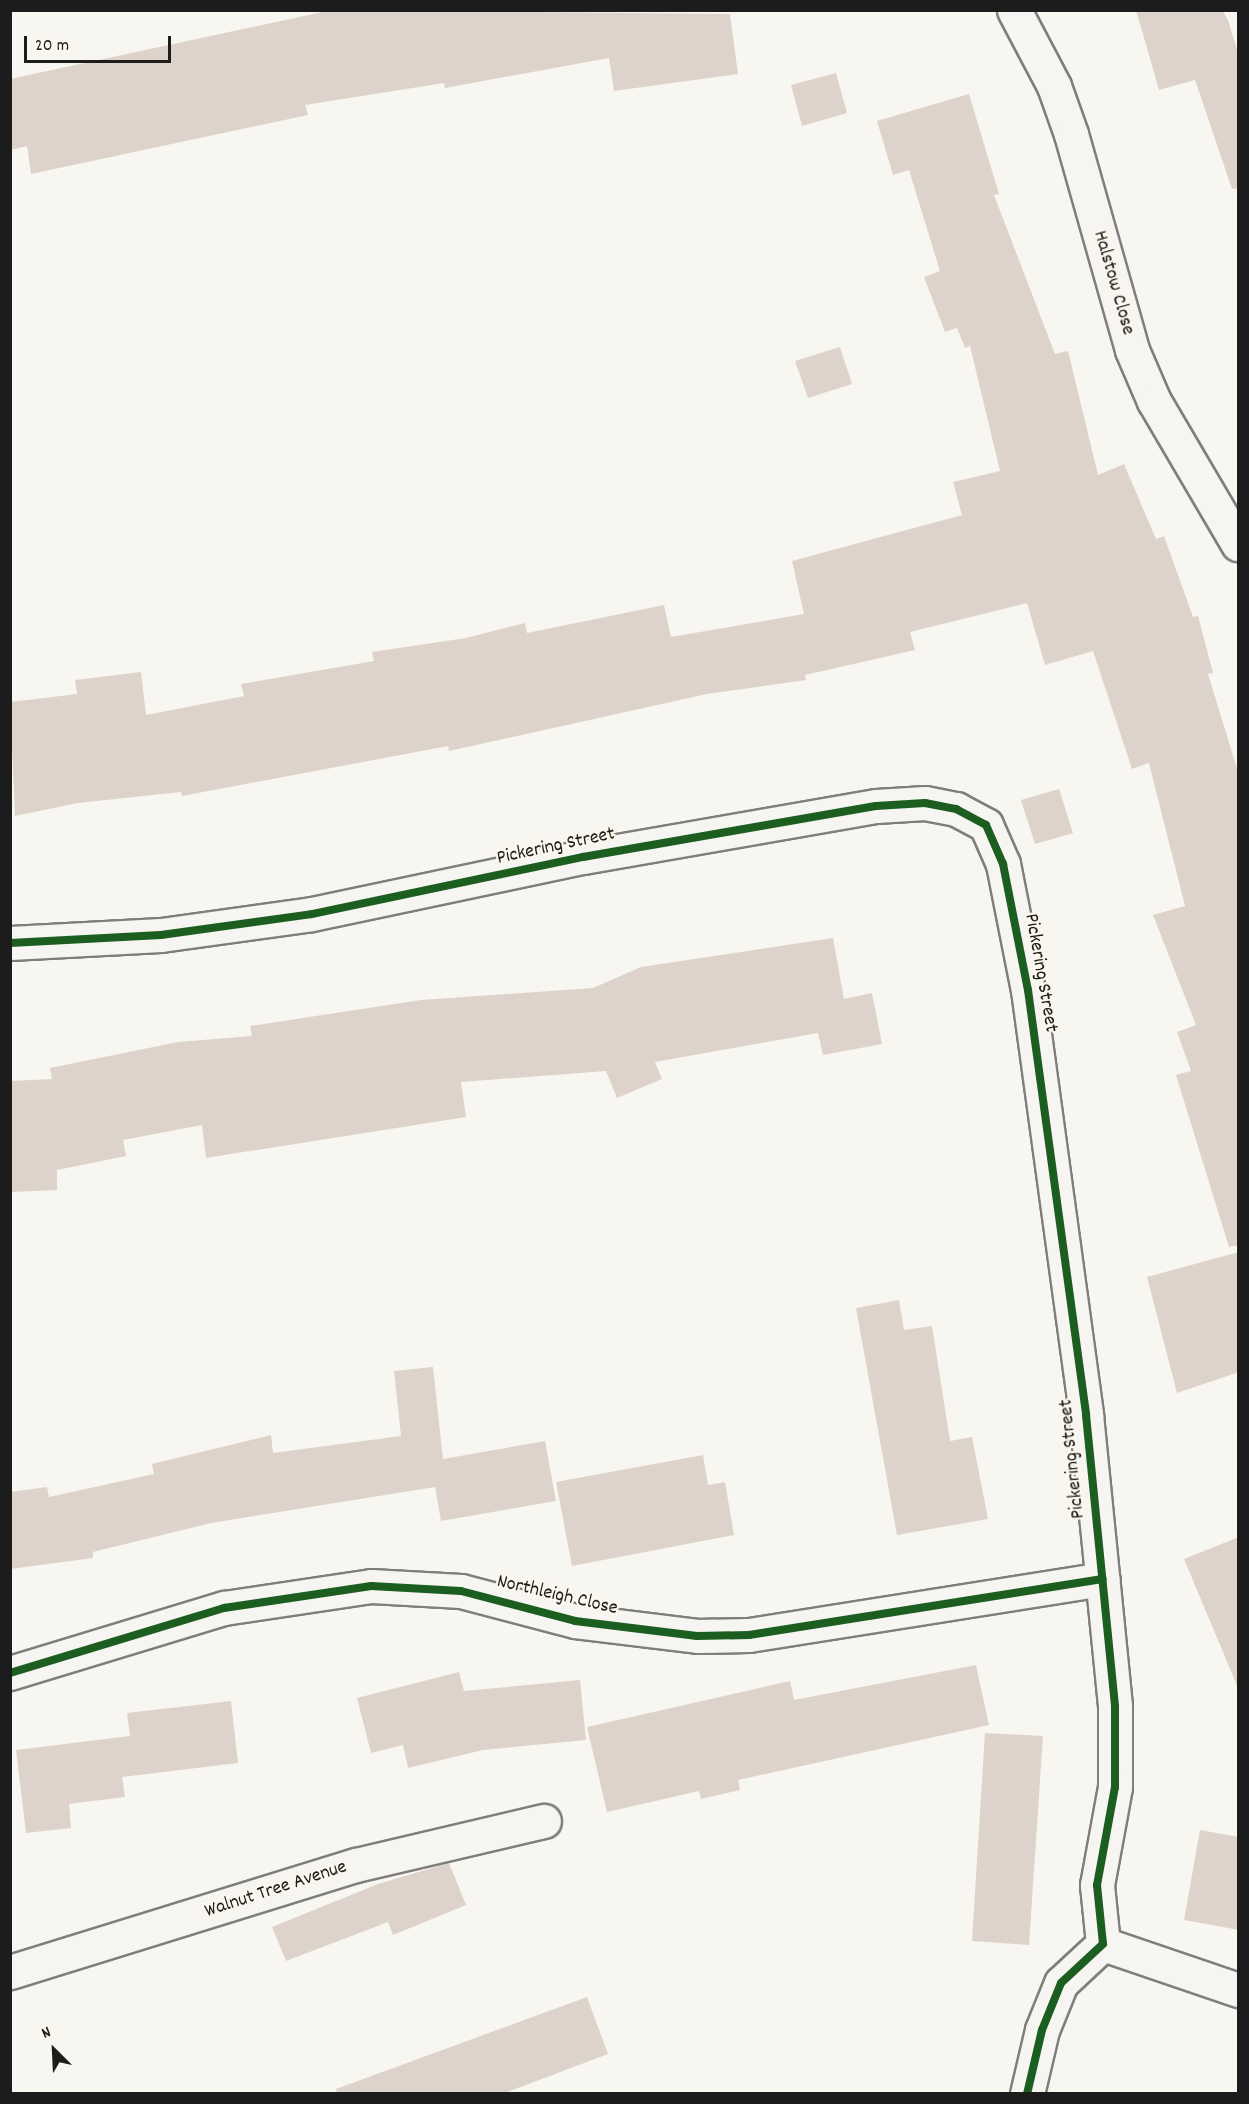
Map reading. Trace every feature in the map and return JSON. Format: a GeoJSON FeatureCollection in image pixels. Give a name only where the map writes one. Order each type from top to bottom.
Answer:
{"type":"FeatureCollection","features":[{"type":"Feature","properties":{"kind":"street","name":"Halstow Close"},"geometry":{"type":"LineString","coordinates":[[1014,10],[1057,96],[1137,360],[1165,420],[1239,544]]}},
{"type":"Feature","properties":{"kind":"street","name":"Pickering Street"},"geometry":{"type":"LineString","coordinates":[[10,943],[161,935],[312,914],[583,857],[876,806],[925,803],[974,817],[986,825],[1002,864],[1028,990],[1063,1230],[1102,1580],[1115,1707],[1115,1787],[1097,1885],[1103,1944]]}},
{"type":"Feature","properties":{"kind":"street","name":"Northleigh Close"},"geometry":{"type":"LineString","coordinates":[[10,1673],[224,1608],[371,1586],[461,1591],[575,1621],[697,1636],[749,1635],[1102,1580]]}},
{"type":"Feature","properties":{"kind":"street","name":"Walnut Tree Avenue"},"geometry":{"type":"LineString","coordinates":[[10,1972],[356,1864],[544,1821]]}},
{"type":"Feature","properties":{"kind":"street"},"geometry":{"type":"LineString","coordinates":[[1027,2094],[1056,1993],[1103,1944],[1239,1990]]}},
{"type":"Feature","properties":{"kind":"building"},"geometry":{"type":"Polygon","coordinates":[[[332,10],[730,14],[738,74],[614,91],[609,58],[445,88],[444,83],[305,105],[308,115],[31,174],[27,146],[10,150],[10,79],[332,10]]]}},
{"type":"Feature","properties":{"kind":"building"},"geometry":{"type":"Polygon","coordinates":[[[1136,10],[1222,10],[1228,20],[1239,56],[1239,188],[1232,189],[1195,80],[1159,90],[1136,10]]]}},
{"type":"Feature","properties":{"kind":"building"},"geometry":{"type":"Polygon","coordinates":[[[836,73],[847,113],[802,126],[791,85],[836,73]]]}},
{"type":"Feature","properties":{"kind":"building"},"geometry":{"type":"Polygon","coordinates":[[[969,94],[999,194],[994,195],[1055,354],[1068,351],[1098,475],[1124,464],[1156,539],[1164,536],[1193,617],[1198,616],[1213,673],[1208,674],[1239,775],[1239,1245],[1229,1247],[1176,1075],[1191,1071],[1177,1032],[1196,1025],[1153,915],[1185,906],[1149,763],[1132,769],[1093,651],[1045,665],[1027,603],[910,632],[915,650],[805,675],[806,680],[707,694],[449,751],[448,746],[182,796],[181,792],[78,803],[15,816],[10,702],[77,694],[75,680],[141,672],[146,715],[244,696],[241,684],[374,661],[372,652],[466,638],[525,623],[527,633],[664,605],[671,637],[804,614],[792,561],[962,515],[953,482],[1000,471],[970,346],[965,348],[957,328],[945,332],[924,277],[940,271],[909,170],[893,175],[877,121],[969,94]]]}},
{"type":"Feature","properties":{"kind":"building"},"geometry":{"type":"Polygon","coordinates":[[[840,347],[852,384],[808,398],[795,361],[840,347]]]}},
{"type":"Feature","properties":{"kind":"building"},"geometry":{"type":"Polygon","coordinates":[[[1059,789],[1073,833],[1035,844],[1021,800],[1059,789]]]}},
{"type":"Feature","properties":{"kind":"building"},"geometry":{"type":"Polygon","coordinates":[[[833,938],[844,999],[872,993],[882,1044],[823,1055],[818,1033],[655,1062],[662,1079],[617,1098],[606,1071],[461,1082],[466,1117],[206,1158],[202,1125],[123,1140],[126,1156],[57,1170],[57,1190],[10,1192],[10,1081],[52,1079],[50,1068],[178,1042],[252,1036],[250,1026],[421,1000],[593,988],[641,967],[833,938]]]}},
{"type":"Feature","properties":{"kind":"building"},"geometry":{"type":"Polygon","coordinates":[[[1239,1252],[1239,1372],[1177,1393],[1147,1277],[1239,1252]]]}},
{"type":"Feature","properties":{"kind":"building"},"geometry":{"type":"Polygon","coordinates":[[[899,1300],[904,1330],[932,1326],[950,1441],[972,1437],[988,1519],[897,1535],[856,1308],[899,1300]]]}},
{"type":"Feature","properties":{"kind":"building"},"geometry":{"type":"Polygon","coordinates":[[[433,1367],[443,1459],[545,1441],[556,1501],[441,1521],[435,1487],[211,1523],[93,1552],[93,1558],[10,1569],[10,1492],[47,1487],[49,1497],[154,1474],[152,1464],[271,1435],[273,1453],[401,1436],[394,1371],[433,1367]]]}},
{"type":"Feature","properties":{"kind":"building"},"geometry":{"type":"Polygon","coordinates":[[[703,1455],[708,1485],[725,1482],[734,1535],[572,1566],[556,1482],[703,1455]]]}},
{"type":"Feature","properties":{"kind":"building"},"geometry":{"type":"Polygon","coordinates":[[[1239,1537],[1239,1688],[1238,1688],[1184,1559],[1239,1537]]]}},
{"type":"Feature","properties":{"kind":"building"},"geometry":{"type":"Polygon","coordinates":[[[976,1665],[989,1725],[738,1780],[740,1790],[701,1799],[699,1791],[607,1812],[587,1727],[790,1681],[794,1700],[976,1665]]]}},
{"type":"Feature","properties":{"kind":"building"},"geometry":{"type":"Polygon","coordinates":[[[459,1672],[464,1691],[580,1680],[586,1740],[483,1750],[408,1768],[403,1745],[371,1753],[357,1698],[459,1672]]]}},
{"type":"Feature","properties":{"kind":"building"},"geometry":{"type":"Polygon","coordinates":[[[231,1701],[238,1763],[122,1777],[125,1797],[69,1804],[71,1828],[26,1833],[16,1750],[130,1736],[127,1713],[231,1701]]]}},
{"type":"Feature","properties":{"kind":"building"},"geometry":{"type":"Polygon","coordinates":[[[985,1733],[1043,1736],[1029,1945],[972,1941],[985,1733]]]}},
{"type":"Feature","properties":{"kind":"building"},"geometry":{"type":"Polygon","coordinates":[[[1200,1830],[1239,1837],[1239,1930],[1184,1920],[1200,1830]]]}},
{"type":"Feature","properties":{"kind":"building"},"geometry":{"type":"Polygon","coordinates":[[[449,1863],[466,1905],[393,1935],[388,1922],[286,1961],[272,1927],[378,1884],[449,1863]]]}},
{"type":"Feature","properties":{"kind":"building"},"geometry":{"type":"Polygon","coordinates":[[[587,1997],[608,2054],[502,2094],[337,2094],[336,2089],[587,1997]]]}},
{"type":"Feature","properties":{"kind":"cycle path"},"geometry":{"type":"LineString","coordinates":[[10,943],[161,935],[312,914],[583,857],[876,806],[925,803],[956,809],[986,825],[1003,864],[1028,990],[1086,1415],[1115,1707],[1115,1787],[1097,1885],[1103,1944],[1061,1983],[1042,2030],[1027,2094]]}},
{"type":"Feature","properties":{"kind":"cycle path"},"geometry":{"type":"LineString","coordinates":[[10,1673],[224,1608],[371,1586],[461,1591],[575,1621],[697,1636],[749,1635],[1103,1579]]}}]}
